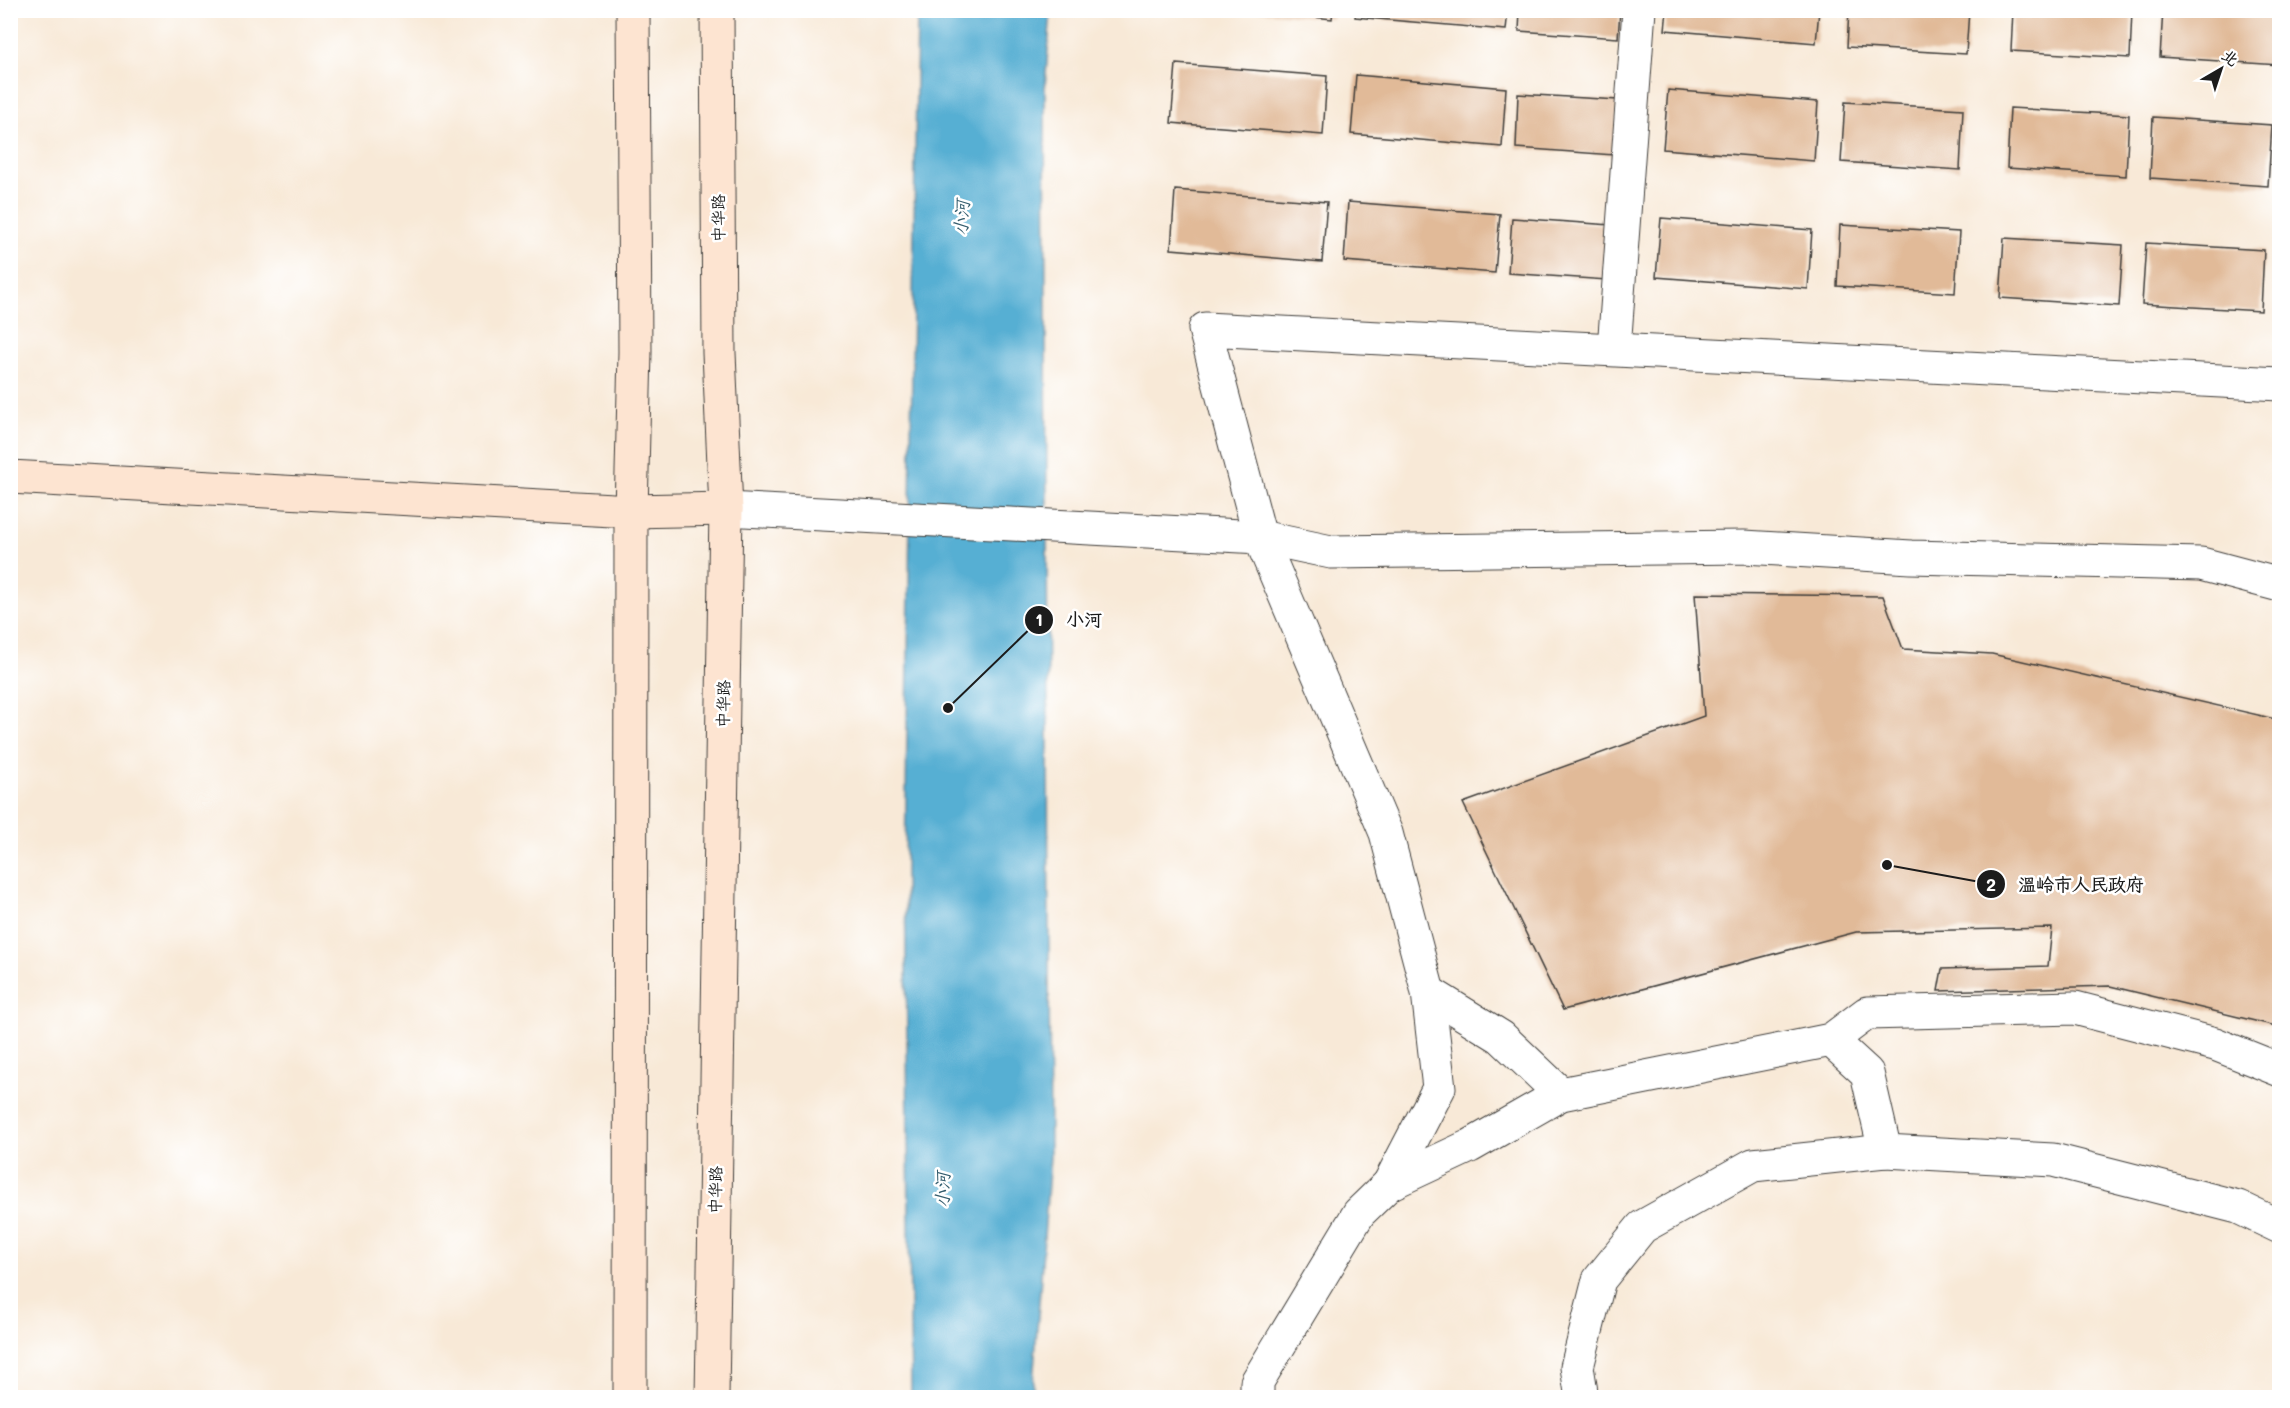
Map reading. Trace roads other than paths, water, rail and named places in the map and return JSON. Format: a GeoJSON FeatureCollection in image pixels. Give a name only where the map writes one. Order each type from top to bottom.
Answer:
{"type":"FeatureCollection","features":[{"type":"Feature","properties":{"kind":"main road"},"geometry":{"type":"LineString","coordinates":[[630,1398],[631,511],[635,352],[633,10]]}},
{"type":"Feature","properties":{"kind":"main road","name":"中华路"},"geometry":{"type":"LineString","coordinates":[[712,1398],[726,509],[719,353],[717,10]]}},
{"type":"Feature","properties":{"kind":"main road"},"geometry":{"type":"LineString","coordinates":[[10,477],[631,511],[726,509]]}},
{"type":"Feature","properties":{"kind":"street"},"geometry":{"type":"LineString","coordinates":[[1614,349],[1639,10]]}},
{"type":"Feature","properties":{"kind":"street"},"geometry":{"type":"LineString","coordinates":[[1257,1398],[1257,1382],[1359,1213],[1389,1184],[1439,1088],[1428,993],[1386,833],[1260,537],[1204,329],[2280,384]]}},
{"type":"Feature","properties":{"kind":"street"},"geometry":{"type":"LineString","coordinates":[[726,509],[1260,537],[1331,552],[1744,547],[1911,557],[2201,564],[2280,585]]}},
{"type":"Feature","properties":{"kind":"street"},"geometry":{"type":"LineString","coordinates":[[1428,993],[1501,1037],[1561,1094]]}},
{"type":"Feature","properties":{"kind":"street"},"geometry":{"type":"LineString","coordinates":[[1389,1184],[1470,1146],[1561,1094],[1830,1040],[1867,1013],[2075,1008],[2215,1044],[2280,1070]]}},
{"type":"Feature","properties":{"kind":"street"},"geometry":{"type":"LineString","coordinates":[[1830,1040],[1867,1073],[1885,1151]]}},
{"type":"Feature","properties":{"kind":"street"},"geometry":{"type":"LineString","coordinates":[[1582,1398],[1577,1366],[1599,1280],[1642,1227],[1753,1165],[1885,1151],[2053,1160],[2238,1207],[2280,1227]]}},
{"type":"Feature","properties":{"kind":"water"},"geometry":{"type":"Polygon","coordinates":[[[917,11],[1051,11],[1045,87],[1050,1157],[1032,1397],[911,1398],[905,870],[917,11]]]}},
{"type":"Feature","properties":{"kind":"place","name":"小河"},"geometry":{"type":"Point","coordinates":[948,708]}},
{"type":"Feature","properties":{"kind":"place","name":"温岭市人民政府"},"geometry":{"type":"Point","coordinates":[1887,865]}}]}
